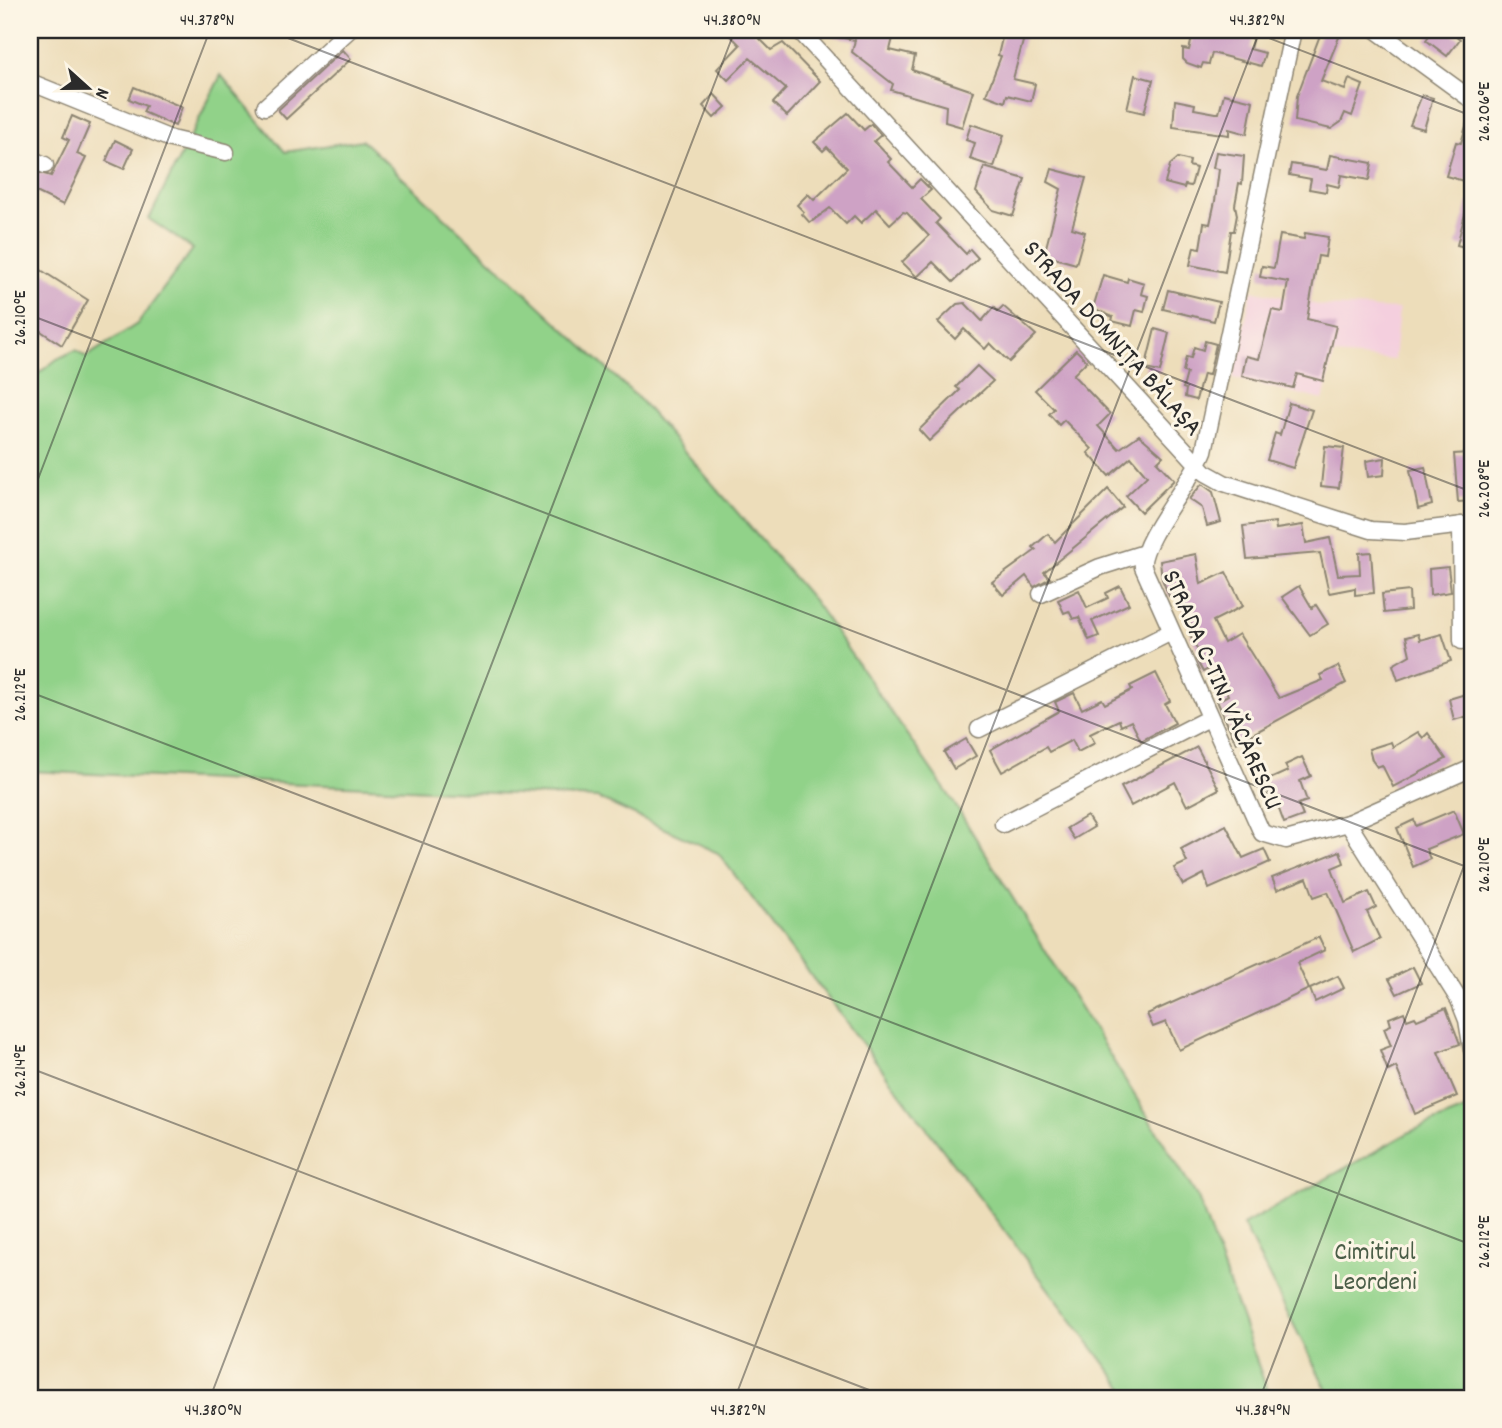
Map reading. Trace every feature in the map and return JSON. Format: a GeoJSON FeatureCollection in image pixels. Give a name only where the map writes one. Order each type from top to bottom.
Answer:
{"type":"FeatureCollection","features":[{"type":"Feature","properties":{"kind":"street"},"geometry":{"type":"LineString","coordinates":[[265,107],[349,30]]}},
{"type":"Feature","properties":{"kind":"street","name":"STRADA DOMNIȚA BĂLAȘA"},"geometry":{"type":"LineString","coordinates":[[799,30],[1199,466],[1224,483],[1371,530],[1405,532],[1467,525]]}},
{"type":"Feature","properties":{"kind":"street","name":"STRADA C-TIN. VĂCĂRESCU"},"geometry":{"type":"LineString","coordinates":[[1293,30],[1215,403],[1199,466],[1144,552],[1143,567],[1262,832],[1286,840],[1348,823],[1472,768]]}},
{"type":"Feature","properties":{"kind":"street"},"geometry":{"type":"LineString","coordinates":[[1376,30],[1472,100]]}},
{"type":"Feature","properties":{"kind":"street"},"geometry":{"type":"LineString","coordinates":[[30,82],[171,139],[226,152]]}},
{"type":"Feature","properties":{"kind":"street"},"geometry":{"type":"LineString","coordinates":[[1462,640],[1467,525]]}},
{"type":"Feature","properties":{"kind":"street"},"geometry":{"type":"LineString","coordinates":[[1041,594],[1100,566],[1144,552]]}},
{"type":"Feature","properties":{"kind":"street"},"geometry":{"type":"LineString","coordinates":[[979,729],[1171,632]]}},
{"type":"Feature","properties":{"kind":"street"},"geometry":{"type":"LineString","coordinates":[[1003,824],[1209,718]]}},
{"type":"Feature","properties":{"kind":"street"},"geometry":{"type":"LineString","coordinates":[[1348,823],[1468,1010],[1472,1050]]}},
{"type":"Feature","properties":{"kind":"shaded area"},"geometry":{"type":"Polygon","coordinates":[[[1252,290],[1323,306],[1399,309],[1394,360],[1334,355],[1323,400],[1233,378],[1252,290]]]}},
{"type":"Feature","properties":{"kind":"green space"},"geometry":{"type":"Polygon","coordinates":[[[221,75],[285,152],[362,140],[639,399],[814,601],[951,798],[1198,1198],[1270,1398],[1131,1398],[718,853],[597,798],[30,771],[30,380],[57,359],[76,350],[86,357],[137,324],[193,249],[149,219],[221,75]]]}},
{"type":"Feature","properties":{"kind":"green space","name":"Cimitirul Leordeni"},"geometry":{"type":"Polygon","coordinates":[[[1472,1107],[1472,1398],[1331,1398],[1243,1225],[1412,1131],[1472,1107]]]}},
{"type":"Feature","properties":{"kind":"building"},"geometry":{"type":"Polygon","coordinates":[[[725,30],[751,30],[771,50],[783,43],[820,81],[787,116],[773,103],[786,89],[750,58],[728,80],[717,69],[740,45],[725,30]]]}},
{"type":"Feature","properties":{"kind":"building"},"geometry":{"type":"Polygon","coordinates":[[[832,30],[895,30],[890,50],[915,56],[912,70],[973,91],[962,127],[945,122],[946,106],[891,90],[893,84],[852,52],[855,40],[831,36],[832,30]]]}},
{"type":"Feature","properties":{"kind":"building"},"geometry":{"type":"Polygon","coordinates":[[[1004,30],[1026,30],[1013,79],[1035,84],[1031,101],[1007,95],[1005,102],[986,95],[1001,56],[998,55],[1004,30]]]}},
{"type":"Feature","properties":{"kind":"building"},"geometry":{"type":"Polygon","coordinates":[[[1194,30],[1255,30],[1250,49],[1265,53],[1261,66],[1212,53],[1209,64],[1203,63],[1201,68],[1187,63],[1183,59],[1183,49],[1189,50],[1194,30]]]}},
{"type":"Feature","properties":{"kind":"building"},"geometry":{"type":"Polygon","coordinates":[[[1322,30],[1340,35],[1321,81],[1345,90],[1349,79],[1363,85],[1352,116],[1345,113],[1341,122],[1331,129],[1295,121],[1297,96],[1322,30]]]}},
{"type":"Feature","properties":{"kind":"building"},"geometry":{"type":"Polygon","coordinates":[[[1433,30],[1448,30],[1460,39],[1447,56],[1426,40],[1433,30]]]}},
{"type":"Feature","properties":{"kind":"building"},"geometry":{"type":"Polygon","coordinates":[[[343,50],[351,59],[286,119],[278,110],[343,50]]]}},
{"type":"Feature","properties":{"kind":"building"},"geometry":{"type":"Polygon","coordinates":[[[1135,75],[1153,80],[1144,113],[1127,109],[1135,75]]]}},
{"type":"Feature","properties":{"kind":"building"},"geometry":{"type":"Polygon","coordinates":[[[134,87],[182,107],[175,126],[143,112],[146,106],[129,99],[134,87]]]}},
{"type":"Feature","properties":{"kind":"building"},"geometry":{"type":"Polygon","coordinates":[[[714,94],[726,107],[714,118],[703,106],[714,94]]]}},
{"type":"Feature","properties":{"kind":"building"},"geometry":{"type":"Polygon","coordinates":[[[1224,94],[1253,101],[1247,134],[1229,129],[1229,135],[1173,127],[1175,100],[1195,104],[1194,109],[1219,113],[1224,94]]]}},
{"type":"Feature","properties":{"kind":"building"},"geometry":{"type":"Polygon","coordinates":[[[1422,95],[1433,98],[1424,129],[1410,125],[1422,95]]]}},
{"type":"Feature","properties":{"kind":"building"},"geometry":{"type":"Polygon","coordinates":[[[848,113],[864,130],[871,124],[881,135],[874,141],[891,159],[888,162],[912,187],[920,179],[931,190],[921,199],[940,219],[936,223],[966,254],[970,249],[978,258],[953,282],[933,262],[917,277],[902,262],[929,236],[907,213],[903,212],[890,224],[876,209],[861,223],[854,216],[846,224],[830,208],[810,223],[802,214],[804,212],[797,205],[808,194],[814,200],[847,168],[827,147],[823,151],[814,142],[848,113]]]}},
{"type":"Feature","properties":{"kind":"building"},"geometry":{"type":"Polygon","coordinates":[[[72,116],[90,124],[77,154],[86,158],[63,205],[30,189],[30,170],[51,176],[69,140],[63,137],[72,116]]]}},
{"type":"Feature","properties":{"kind":"building"},"geometry":{"type":"Polygon","coordinates":[[[1469,116],[1472,116],[1472,163],[1467,182],[1446,176],[1456,142],[1461,143],[1469,116]]]}},
{"type":"Feature","properties":{"kind":"building"},"geometry":{"type":"Polygon","coordinates":[[[971,124],[1004,135],[994,167],[970,159],[975,143],[966,140],[971,124]]]}},
{"type":"Feature","properties":{"kind":"building"},"geometry":{"type":"Polygon","coordinates":[[[115,140],[133,149],[124,169],[106,161],[115,140]]]}},
{"type":"Feature","properties":{"kind":"building"},"geometry":{"type":"Polygon","coordinates":[[[1216,152],[1244,156],[1242,184],[1239,183],[1235,205],[1237,215],[1234,231],[1231,231],[1225,272],[1190,265],[1194,247],[1200,248],[1204,223],[1210,224],[1219,169],[1213,168],[1216,152]]]}},
{"type":"Feature","properties":{"kind":"building"},"geometry":{"type":"Polygon","coordinates":[[[1330,155],[1372,163],[1369,180],[1341,175],[1339,187],[1327,184],[1326,192],[1309,189],[1311,179],[1289,175],[1291,164],[1327,170],[1330,155]]]}},
{"type":"Feature","properties":{"kind":"building"},"geometry":{"type":"Polygon","coordinates":[[[1178,158],[1190,161],[1189,166],[1196,168],[1191,186],[1185,185],[1184,188],[1165,183],[1170,165],[1178,158]]]}},
{"type":"Feature","properties":{"kind":"building"},"geometry":{"type":"Polygon","coordinates":[[[984,167],[1025,179],[1013,216],[993,210],[976,192],[984,167]]]}},
{"type":"Feature","properties":{"kind":"building"},"geometry":{"type":"Polygon","coordinates":[[[1052,169],[1086,178],[1072,228],[1085,232],[1076,264],[1044,255],[1061,189],[1048,182],[1052,169]]]}},
{"type":"Feature","properties":{"kind":"building"},"geometry":{"type":"Polygon","coordinates":[[[1468,202],[1472,202],[1472,249],[1457,245],[1468,202]]]}},
{"type":"Feature","properties":{"kind":"building"},"geometry":{"type":"Polygon","coordinates":[[[1305,233],[1328,237],[1325,257],[1318,256],[1307,319],[1336,326],[1323,381],[1297,374],[1293,388],[1242,376],[1246,356],[1259,359],[1272,310],[1283,312],[1288,282],[1260,277],[1262,266],[1274,268],[1280,235],[1304,239],[1305,233]]]}},
{"type":"Feature","properties":{"kind":"building"},"geometry":{"type":"Polygon","coordinates":[[[30,263],[88,300],[62,345],[30,324],[30,263]]]}},
{"type":"Feature","properties":{"kind":"building"},"geometry":{"type":"Polygon","coordinates":[[[1103,275],[1127,282],[1128,278],[1144,283],[1141,294],[1148,296],[1144,312],[1136,310],[1132,326],[1112,321],[1113,317],[1093,308],[1103,275]]]}},
{"type":"Feature","properties":{"kind":"building"},"geometry":{"type":"Polygon","coordinates":[[[1168,290],[1219,302],[1214,321],[1163,309],[1168,290]]]}},
{"type":"Feature","properties":{"kind":"building"},"geometry":{"type":"Polygon","coordinates":[[[965,303],[982,321],[994,307],[998,311],[1003,306],[1036,335],[1009,362],[990,343],[985,349],[964,329],[955,339],[938,322],[957,304],[965,303]]]}},
{"type":"Feature","properties":{"kind":"building"},"geometry":{"type":"Polygon","coordinates":[[[1155,329],[1169,333],[1160,372],[1145,369],[1155,329]]]}},
{"type":"Feature","properties":{"kind":"building"},"geometry":{"type":"Polygon","coordinates":[[[1205,341],[1216,344],[1209,375],[1203,374],[1196,400],[1185,397],[1186,389],[1183,388],[1187,373],[1183,372],[1186,357],[1191,358],[1194,347],[1203,350],[1205,341]]]}},
{"type":"Feature","properties":{"kind":"building"},"geometry":{"type":"Polygon","coordinates":[[[1076,350],[1087,361],[1073,375],[1110,414],[1098,426],[1119,449],[1139,435],[1163,456],[1157,462],[1174,480],[1141,512],[1126,496],[1147,476],[1131,457],[1109,476],[1088,453],[1092,449],[1064,420],[1059,425],[1049,414],[1054,409],[1035,390],[1076,350]]]}},
{"type":"Feature","properties":{"kind":"building"},"geometry":{"type":"Polygon","coordinates":[[[977,366],[993,381],[929,441],[919,430],[960,390],[956,387],[977,366]]]}},
{"type":"Feature","properties":{"kind":"building"},"geometry":{"type":"Polygon","coordinates":[[[1289,403],[1312,410],[1293,468],[1267,460],[1275,433],[1280,435],[1289,403]]]}},
{"type":"Feature","properties":{"kind":"building"},"geometry":{"type":"Polygon","coordinates":[[[1325,446],[1344,448],[1339,488],[1321,486],[1325,446]]]}},
{"type":"Feature","properties":{"kind":"building"},"geometry":{"type":"Polygon","coordinates":[[[1468,453],[1472,501],[1458,502],[1454,454],[1468,453]]]}},
{"type":"Feature","properties":{"kind":"building"},"geometry":{"type":"Polygon","coordinates":[[[1385,458],[1384,475],[1368,477],[1366,461],[1385,458]]]}},
{"type":"Feature","properties":{"kind":"building"},"geometry":{"type":"Polygon","coordinates":[[[1425,467],[1432,505],[1418,509],[1410,470],[1425,467]]]}},
{"type":"Feature","properties":{"kind":"building"},"geometry":{"type":"Polygon","coordinates":[[[1202,484],[1213,492],[1221,522],[1207,526],[1202,508],[1189,499],[1202,484]]]}},
{"type":"Feature","properties":{"kind":"building"},"geometry":{"type":"Polygon","coordinates":[[[1108,489],[1123,507],[1044,572],[1050,578],[1034,587],[1026,576],[1003,595],[992,582],[1036,550],[1033,547],[1048,534],[1055,542],[1108,489]]]}},
{"type":"Feature","properties":{"kind":"building"},"geometry":{"type":"Polygon","coordinates":[[[1275,522],[1276,529],[1303,525],[1306,543],[1330,538],[1338,575],[1360,574],[1359,553],[1371,552],[1374,593],[1355,595],[1355,588],[1329,593],[1320,553],[1247,559],[1243,526],[1275,522]]]}},
{"type":"Feature","properties":{"kind":"building"},"geometry":{"type":"Polygon","coordinates":[[[1196,554],[1201,584],[1226,572],[1243,606],[1213,621],[1224,643],[1239,634],[1279,698],[1323,680],[1320,675],[1338,666],[1346,683],[1236,743],[1217,701],[1228,695],[1213,666],[1203,672],[1196,659],[1201,656],[1190,635],[1195,633],[1176,593],[1169,596],[1162,579],[1160,561],[1196,554]]]}},
{"type":"Feature","properties":{"kind":"building"},"geometry":{"type":"Polygon","coordinates":[[[1448,567],[1451,592],[1430,595],[1429,569],[1448,567]]]}},
{"type":"Feature","properties":{"kind":"building"},"geometry":{"type":"Polygon","coordinates":[[[1120,586],[1129,604],[1092,621],[1099,636],[1089,640],[1079,617],[1073,619],[1069,611],[1064,613],[1058,600],[1079,590],[1087,608],[1108,598],[1106,593],[1120,586]]]}},
{"type":"Feature","properties":{"kind":"building"},"geometry":{"type":"Polygon","coordinates":[[[1299,586],[1312,608],[1316,605],[1328,624],[1310,635],[1282,597],[1299,586]]]}},
{"type":"Feature","properties":{"kind":"building"},"geometry":{"type":"Polygon","coordinates":[[[1409,591],[1410,610],[1384,613],[1382,594],[1409,591]]]}},
{"type":"Feature","properties":{"kind":"building"},"geometry":{"type":"Polygon","coordinates":[[[1418,634],[1420,640],[1442,634],[1451,661],[1398,680],[1393,665],[1410,655],[1406,637],[1418,634]]]}},
{"type":"Feature","properties":{"kind":"building"},"geometry":{"type":"Polygon","coordinates":[[[1156,673],[1170,701],[1165,704],[1175,723],[1141,741],[1131,721],[1121,726],[1119,720],[1090,734],[1095,743],[1078,752],[1072,740],[1049,752],[1046,747],[1002,772],[990,750],[1059,711],[1055,702],[1074,693],[1082,709],[1102,699],[1105,704],[1132,690],[1130,686],[1156,673]]]}},
{"type":"Feature","properties":{"kind":"building"},"geometry":{"type":"Polygon","coordinates":[[[1472,692],[1472,715],[1454,720],[1449,699],[1472,692]]]}},
{"type":"Feature","properties":{"kind":"building"},"geometry":{"type":"Polygon","coordinates":[[[1418,732],[1423,738],[1428,733],[1446,759],[1393,787],[1382,765],[1377,767],[1372,760],[1369,749],[1391,742],[1393,747],[1418,732]]]}},
{"type":"Feature","properties":{"kind":"building"},"geometry":{"type":"Polygon","coordinates":[[[966,739],[976,756],[954,769],[944,752],[966,739]]]}},
{"type":"Feature","properties":{"kind":"building"},"geometry":{"type":"Polygon","coordinates":[[[1197,747],[1219,789],[1187,806],[1175,782],[1131,806],[1121,787],[1197,747]]]}},
{"type":"Feature","properties":{"kind":"building"},"geometry":{"type":"Polygon","coordinates":[[[1302,757],[1311,776],[1300,781],[1307,801],[1298,804],[1303,816],[1284,823],[1273,793],[1267,796],[1261,783],[1288,771],[1285,765],[1302,757]]]}},
{"type":"Feature","properties":{"kind":"building"},"geometry":{"type":"Polygon","coordinates":[[[1454,810],[1464,834],[1426,849],[1430,859],[1413,867],[1397,828],[1414,820],[1416,826],[1454,810]]]}},
{"type":"Feature","properties":{"kind":"building"},"geometry":{"type":"Polygon","coordinates":[[[1087,816],[1094,827],[1074,839],[1067,828],[1087,816]]]}},
{"type":"Feature","properties":{"kind":"building"},"geometry":{"type":"Polygon","coordinates":[[[1226,825],[1243,858],[1264,849],[1270,862],[1209,889],[1204,874],[1183,885],[1174,868],[1187,862],[1181,849],[1226,825]]]}},
{"type":"Feature","properties":{"kind":"building"},"geometry":{"type":"Polygon","coordinates":[[[1340,851],[1344,863],[1332,868],[1345,903],[1369,892],[1376,907],[1367,912],[1380,939],[1354,952],[1328,892],[1314,897],[1307,878],[1277,890],[1272,878],[1340,851]]]}},
{"type":"Feature","properties":{"kind":"building"},"geometry":{"type":"Polygon","coordinates":[[[1319,937],[1325,950],[1297,963],[1309,989],[1179,1050],[1166,1022],[1153,1027],[1147,1014],[1319,937]]]}},
{"type":"Feature","properties":{"kind":"building"},"geometry":{"type":"Polygon","coordinates":[[[1413,967],[1421,983],[1397,994],[1389,979],[1413,967]]]}},
{"type":"Feature","properties":{"kind":"building"},"geometry":{"type":"Polygon","coordinates":[[[1338,976],[1344,988],[1315,1002],[1310,989],[1338,976]]]}},
{"type":"Feature","properties":{"kind":"building"},"geometry":{"type":"Polygon","coordinates":[[[1446,1008],[1460,1044],[1438,1052],[1457,1096],[1415,1114],[1396,1067],[1388,1071],[1380,1050],[1391,1046],[1384,1028],[1391,1025],[1389,1018],[1404,1012],[1407,1020],[1415,1017],[1417,1020],[1446,1008]]]}}]}
